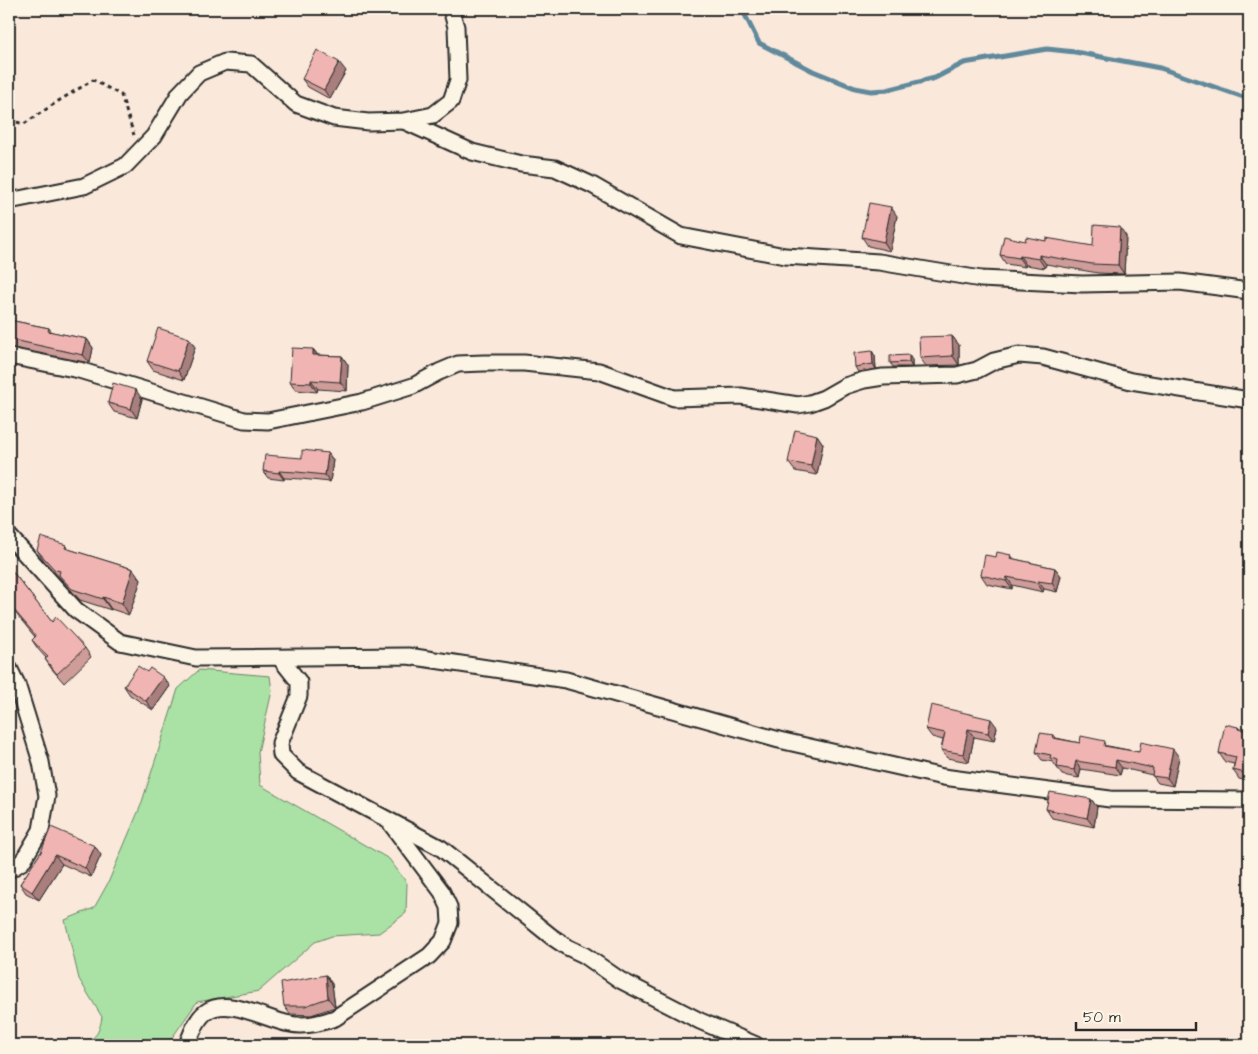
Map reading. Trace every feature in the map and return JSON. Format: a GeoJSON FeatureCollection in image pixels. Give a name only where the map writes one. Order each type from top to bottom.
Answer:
{"type":"FeatureCollection","features":[{"type":"Feature","properties":{"kind":"street"},"geometry":{"type":"LineString","coordinates":[[9,201],[84,186],[125,166],[154,136],[180,93],[199,73],[225,62],[251,64],[296,104],[334,118],[368,122],[404,121],[433,115],[451,101],[458,80],[456,27],[451,9]]}},
{"type":"Feature","properties":{"kind":"street"},"geometry":{"type":"LineString","coordinates":[[404,121],[472,152],[521,164],[555,168],[592,185],[681,236],[785,256],[879,262],[981,279],[1082,284],[1180,282],[1249,291]]}},
{"type":"Feature","properties":{"kind":"street"},"geometry":{"type":"LineString","coordinates":[[9,356],[79,370],[244,420],[268,420],[362,402],[413,386],[458,364],[484,363],[524,363],[599,371],[674,398],[741,396],[798,405],[824,398],[845,386],[864,380],[883,377],[957,375],[977,370],[994,361],[1010,357],[1043,357],[1132,381],[1249,400]]}},
{"type":"Feature","properties":{"kind":"street"},"geometry":{"type":"LineString","coordinates":[[9,536],[76,610],[120,642],[196,658],[408,656],[566,680],[779,740],[943,778],[1110,798],[1249,800]]}},
{"type":"Feature","properties":{"kind":"street"},"geometry":{"type":"LineString","coordinates":[[280,658],[299,682],[299,696],[280,743],[282,755],[298,772],[441,848],[552,937],[584,954],[620,980],[700,1021],[756,1045]]}},
{"type":"Feature","properties":{"kind":"street"},"geometry":{"type":"LineString","coordinates":[[9,668],[17,684],[41,762],[47,796],[41,830],[22,862],[9,870]]}},
{"type":"Feature","properties":{"kind":"street"},"geometry":{"type":"LineString","coordinates":[[187,1045],[194,1027],[204,1013],[216,1007],[232,1007],[291,1025],[321,1023],[335,1018],[429,956],[443,941],[450,923],[450,906],[442,892],[389,820]]}},
{"type":"Feature","properties":{"kind":"path"},"geometry":{"type":"LineString","coordinates":[[9,120],[24,124],[93,80],[121,95],[135,134],[132,142]]}},
{"type":"Feature","properties":{"kind":"green space"},"geometry":{"type":"Polygon","coordinates":[[[199,670],[270,676],[272,691],[258,752],[260,785],[389,859],[407,883],[406,913],[379,933],[332,936],[315,942],[259,991],[197,1002],[167,1045],[80,1045],[96,1035],[100,1028],[102,1017],[79,979],[65,920],[94,908],[108,883],[141,805],[178,689],[199,670]]]}},
{"type":"Feature","properties":{"kind":"building"},"geometry":{"type":"Polygon","coordinates":[[[317,50],[339,62],[324,90],[302,79],[317,50]]]}},
{"type":"Feature","properties":{"kind":"building"},"geometry":{"type":"Polygon","coordinates":[[[869,203],[891,207],[884,242],[862,237],[869,203]]]}},
{"type":"Feature","properties":{"kind":"building"},"geometry":{"type":"Polygon","coordinates":[[[1094,225],[1120,227],[1118,265],[1092,264],[1039,255],[1039,259],[1000,255],[1004,236],[1025,241],[1026,237],[1046,241],[1046,238],[1093,246],[1094,225]]]}},
{"type":"Feature","properties":{"kind":"building"},"geometry":{"type":"Polygon","coordinates":[[[9,320],[49,328],[48,331],[87,339],[83,355],[9,339],[9,320]]]}},
{"type":"Feature","properties":{"kind":"building"},"geometry":{"type":"Polygon","coordinates":[[[158,328],[189,338],[178,371],[147,361],[158,328]]]}},
{"type":"Feature","properties":{"kind":"building"},"geometry":{"type":"Polygon","coordinates":[[[952,336],[953,356],[920,358],[919,337],[952,336]]]}},
{"type":"Feature","properties":{"kind":"building"},"geometry":{"type":"Polygon","coordinates":[[[292,348],[313,349],[313,355],[342,356],[340,382],[311,380],[311,383],[290,382],[292,348]]]}},
{"type":"Feature","properties":{"kind":"building"},"geometry":{"type":"Polygon","coordinates":[[[872,351],[873,364],[855,367],[854,353],[872,351]]]}},
{"type":"Feature","properties":{"kind":"building"},"geometry":{"type":"Polygon","coordinates":[[[909,355],[909,362],[890,363],[890,356],[909,355]]]}},
{"type":"Feature","properties":{"kind":"building"},"geometry":{"type":"Polygon","coordinates":[[[113,383],[136,390],[131,409],[108,403],[113,383]]]}},
{"type":"Feature","properties":{"kind":"building"},"geometry":{"type":"Polygon","coordinates":[[[795,430],[817,435],[811,466],[788,462],[795,430]]]}},
{"type":"Feature","properties":{"kind":"building"},"geometry":{"type":"Polygon","coordinates":[[[302,450],[328,453],[325,475],[263,471],[265,455],[302,458],[302,450]]]}},
{"type":"Feature","properties":{"kind":"building"},"geometry":{"type":"Polygon","coordinates":[[[41,537],[66,545],[65,548],[133,569],[122,603],[72,589],[59,575],[60,571],[54,569],[37,550],[41,537]]]}},
{"type":"Feature","properties":{"kind":"building"},"geometry":{"type":"Polygon","coordinates":[[[997,552],[1011,555],[1010,558],[1055,568],[1052,583],[1038,581],[1037,583],[1007,577],[1006,581],[981,575],[985,555],[996,557],[997,552]]]}},
{"type":"Feature","properties":{"kind":"building"},"geometry":{"type":"Polygon","coordinates":[[[9,567],[52,622],[56,617],[85,648],[57,674],[45,659],[48,657],[32,640],[36,636],[9,604],[9,594],[11,592],[9,590],[9,567]]]}},
{"type":"Feature","properties":{"kind":"building"},"geometry":{"type":"Polygon","coordinates":[[[138,666],[147,672],[150,668],[163,677],[146,701],[124,686],[138,666]]]}},
{"type":"Feature","properties":{"kind":"building"},"geometry":{"type":"Polygon","coordinates":[[[931,705],[991,719],[988,733],[968,729],[963,754],[941,750],[945,733],[926,729],[931,705]]]}},
{"type":"Feature","properties":{"kind":"building"},"geometry":{"type":"Polygon","coordinates":[[[1225,724],[1249,731],[1249,774],[1233,770],[1236,757],[1219,753],[1225,724]]]}},
{"type":"Feature","properties":{"kind":"building"},"geometry":{"type":"Polygon","coordinates":[[[1040,733],[1054,735],[1053,738],[1080,743],[1081,736],[1105,741],[1104,746],[1139,752],[1141,742],[1173,749],[1167,778],[1152,776],[1153,768],[1116,760],[1115,767],[1076,761],[1074,770],[1057,767],[1058,760],[1050,758],[1051,755],[1036,752],[1040,733]]]}},
{"type":"Feature","properties":{"kind":"building"},"geometry":{"type":"Polygon","coordinates":[[[1050,792],[1091,799],[1087,818],[1046,809],[1050,792]]]}},
{"type":"Feature","properties":{"kind":"building"},"geometry":{"type":"Polygon","coordinates":[[[51,827],[95,846],[85,868],[55,855],[32,892],[20,884],[41,852],[51,827]]]}},
{"type":"Feature","properties":{"kind":"building"},"geometry":{"type":"Polygon","coordinates":[[[326,975],[328,998],[305,1006],[284,1006],[281,983],[326,975]]]}},
{"type":"Feature","properties":{"kind":"waterway"},"geometry":{"type":"LineString","coordinates":[[742,9],[759,43],[813,71],[855,88],[871,91],[887,90],[935,78],[964,63],[1047,49],[1075,52],[1160,68],[1249,99]]}}]}
